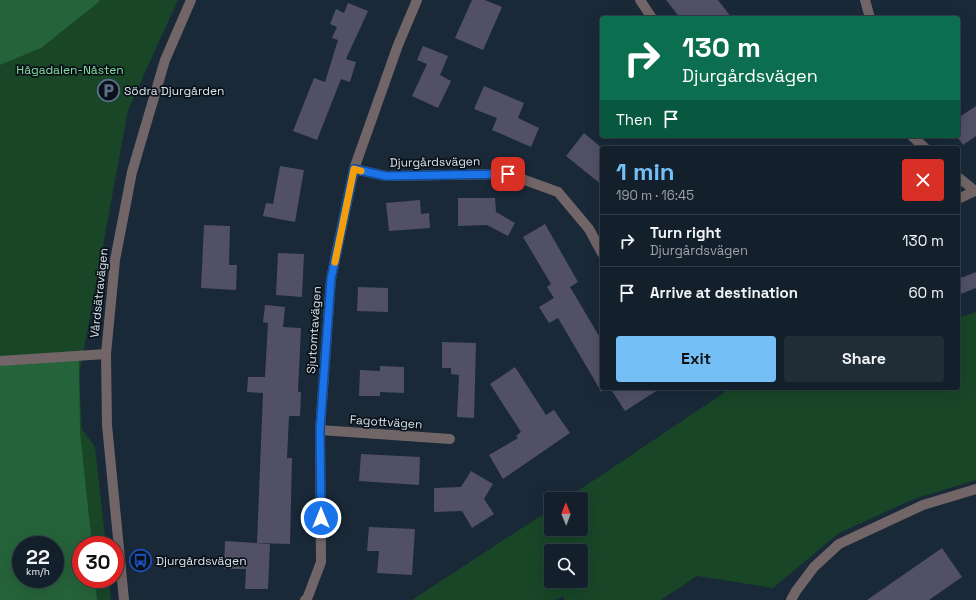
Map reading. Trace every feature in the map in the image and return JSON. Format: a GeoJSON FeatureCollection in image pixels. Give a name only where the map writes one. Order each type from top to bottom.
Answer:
{"type":"FeatureCollection","features":[{"type":"Feature","properties":{"kind":"street","name":"Vårdsätravägen"},"geometry":{"type":"LineString","coordinates":[[124,600],[107,425],[106,354],[115,260],[132,172],[165,60],[191,0]]}},
{"type":"Feature","properties":{"kind":"street","name":"Sjutomtavägen"},"geometry":{"type":"LineString","coordinates":[[304,600],[307,599],[321,562],[320,430],[331,279],[354,169],[398,45],[417,0]]}},
{"type":"Feature","properties":{"kind":"street"},"geometry":{"type":"LineString","coordinates":[[640,0],[651,16]]}},
{"type":"Feature","properties":{"kind":"street"},"geometry":{"type":"LineString","coordinates":[[866,0],[870,16]]}},
{"type":"Feature","properties":{"kind":"street"},"geometry":{"type":"LineString","coordinates":[[914,138],[923,146]]}},
{"type":"Feature","properties":{"kind":"street","name":"Djurgårdsvägen"},"geometry":{"type":"LineString","coordinates":[[354,169],[386,176],[508,174],[558,192],[589,229],[600,249]]}},
{"type":"Feature","properties":{"kind":"street"},"geometry":{"type":"LineString","coordinates":[[960,179],[975,191],[960,198]]}},
{"type":"Feature","properties":{"kind":"street"},"geometry":{"type":"LineString","coordinates":[[0,361],[106,354]]}},
{"type":"Feature","properties":{"kind":"street","name":"Fagottvägen"},"geometry":{"type":"LineString","coordinates":[[320,430],[450,439]]}},
{"type":"Feature","properties":{"kind":"street"},"geometry":{"type":"LineString","coordinates":[[791,600],[814,567],[839,544],[923,505],[976,489]]}},
{"type":"Feature","properties":{"kind":"green space","name":"Hågadalen-Nåsten"},"geometry":{"type":"Polygon","coordinates":[[[0,0],[178,0],[128,110],[79,376],[82,429],[95,447],[105,536],[72,536],[72,588],[110,588],[111,600],[0,600],[0,0]]]}},
{"type":"Feature","properties":{"kind":"green space"},"geometry":{"type":"Polygon","coordinates":[[[0,0],[100,1],[41,48],[0,65],[0,0]]]}},
{"type":"Feature","properties":{"kind":"green space"},"geometry":{"type":"Polygon","coordinates":[[[976,312],[976,480],[914,499],[839,533],[773,588],[697,576],[661,600],[565,600],[563,596],[555,600],[412,600],[544,514],[544,536],[588,536],[588,492],[576,492],[728,390],[960,390],[960,317],[976,312]]]}},
{"type":"Feature","properties":{"kind":"green space"},"geometry":{"type":"Polygon","coordinates":[[[86,355],[79,361],[80,432],[91,536],[72,536],[72,588],[96,588],[97,600],[0,600],[0,361],[86,355]]]}},
{"type":"Feature","properties":{"kind":"building"},"geometry":{"type":"Polygon","coordinates":[[[472,0],[485,0],[502,7],[483,50],[455,38],[472,0]]]}},
{"type":"Feature","properties":{"kind":"building"},"geometry":{"type":"Polygon","coordinates":[[[666,0],[718,0],[730,16],[678,16],[666,0]]]}},
{"type":"Feature","properties":{"kind":"building"},"geometry":{"type":"Polygon","coordinates":[[[348,3],[368,11],[346,59],[356,62],[350,82],[341,79],[317,140],[293,131],[314,78],[325,82],[338,40],[332,38],[337,27],[330,24],[336,9],[344,13],[348,3]]]}},
{"type":"Feature","properties":{"kind":"building"},"geometry":{"type":"Polygon","coordinates":[[[423,46],[448,56],[440,75],[451,81],[438,108],[412,96],[427,64],[417,60],[423,46]]]}},
{"type":"Feature","properties":{"kind":"building"},"geometry":{"type":"Polygon","coordinates":[[[484,86],[524,103],[518,118],[539,128],[531,147],[492,130],[497,118],[474,109],[484,86]]]}},
{"type":"Feature","properties":{"kind":"building"},"geometry":{"type":"Polygon","coordinates":[[[976,106],[976,136],[963,145],[958,138],[960,138],[960,117],[976,106]]]}},
{"type":"Feature","properties":{"kind":"building"},"geometry":{"type":"Polygon","coordinates":[[[584,133],[600,146],[600,183],[566,156],[584,133]]]}},
{"type":"Feature","properties":{"kind":"building"},"geometry":{"type":"Polygon","coordinates":[[[280,166],[304,170],[295,222],[263,216],[266,203],[273,204],[280,166]]]}},
{"type":"Feature","properties":{"kind":"building"},"geometry":{"type":"Polygon","coordinates":[[[458,198],[495,198],[496,212],[515,223],[508,236],[487,225],[458,226],[458,198]]]}},
{"type":"Feature","properties":{"kind":"building"},"geometry":{"type":"Polygon","coordinates":[[[420,200],[421,214],[429,213],[430,228],[389,231],[386,203],[420,200]]]}},
{"type":"Feature","properties":{"kind":"building"},"geometry":{"type":"Polygon","coordinates":[[[545,224],[578,282],[570,287],[600,338],[600,390],[558,318],[549,323],[539,307],[554,298],[547,287],[551,284],[523,237],[545,224]]]}},
{"type":"Feature","properties":{"kind":"building"},"geometry":{"type":"Polygon","coordinates":[[[204,225],[230,226],[229,265],[237,265],[236,290],[201,288],[204,225]]]}},
{"type":"Feature","properties":{"kind":"building"},"geometry":{"type":"Polygon","coordinates":[[[278,253],[304,254],[302,297],[276,295],[278,253]]]}},
{"type":"Feature","properties":{"kind":"building"},"geometry":{"type":"Polygon","coordinates":[[[976,272],[976,288],[960,294],[960,278],[976,272]]]}},
{"type":"Feature","properties":{"kind":"building"},"geometry":{"type":"Polygon","coordinates":[[[358,287],[388,288],[388,312],[357,311],[358,287]]]}},
{"type":"Feature","properties":{"kind":"building"},"geometry":{"type":"Polygon","coordinates":[[[265,305],[285,307],[283,327],[301,328],[298,392],[301,392],[300,416],[289,416],[287,458],[292,458],[290,544],[257,543],[263,393],[247,392],[248,377],[265,377],[268,323],[263,322],[265,305]]]}},
{"type":"Feature","properties":{"kind":"building"},"geometry":{"type":"Polygon","coordinates":[[[442,342],[476,343],[474,418],[457,417],[459,375],[451,374],[451,368],[442,368],[442,342]]]}},
{"type":"Feature","properties":{"kind":"building"},"geometry":{"type":"Polygon","coordinates":[[[380,366],[404,367],[404,393],[380,392],[380,396],[359,396],[360,370],[380,371],[380,366]]]}},
{"type":"Feature","properties":{"kind":"building"},"geometry":{"type":"Polygon","coordinates":[[[515,367],[546,415],[554,410],[570,433],[503,479],[489,455],[518,438],[516,436],[521,432],[490,384],[515,367]]]}},
{"type":"Feature","properties":{"kind":"building"},"geometry":{"type":"Polygon","coordinates":[[[611,390],[658,390],[625,411],[611,390]]]}},
{"type":"Feature","properties":{"kind":"building"},"geometry":{"type":"Polygon","coordinates":[[[361,454],[420,457],[419,485],[359,481],[361,454]]]}},
{"type":"Feature","properties":{"kind":"building"},"geometry":{"type":"Polygon","coordinates":[[[471,471],[493,484],[484,499],[494,514],[472,528],[462,511],[434,512],[434,488],[461,487],[471,471]]]}},
{"type":"Feature","properties":{"kind":"building"},"geometry":{"type":"Polygon","coordinates":[[[369,527],[415,529],[412,575],[377,573],[379,551],[367,551],[369,527]]]}},
{"type":"Feature","properties":{"kind":"building"},"geometry":{"type":"Polygon","coordinates":[[[225,541],[270,544],[268,589],[245,589],[246,569],[224,569],[225,541]]]}},
{"type":"Feature","properties":{"kind":"building"},"geometry":{"type":"Polygon","coordinates":[[[942,548],[962,577],[929,600],[867,600],[942,548]]]}},
{"type":"Feature","properties":{"kind":"slow traffic"},"geometry":{"type":"LineString","coordinates":[[335,262],[354,169],[361,171]]}},
{"type":"Feature","properties":{"kind":"place","name":"Södra Djurgården"},"geometry":{"type":"Point","coordinates":[109,91]}},
{"type":"Feature","properties":{"kind":"place","name":"Djurgårdsvägen"},"geometry":{"type":"Point","coordinates":[140,561]}},
{"type":"Feature","properties":{"kind":"route"},"geometry":{"type":"LineString","coordinates":[[321,518],[320,430],[331,279],[354,169],[386,176],[508,174]]}}]}
